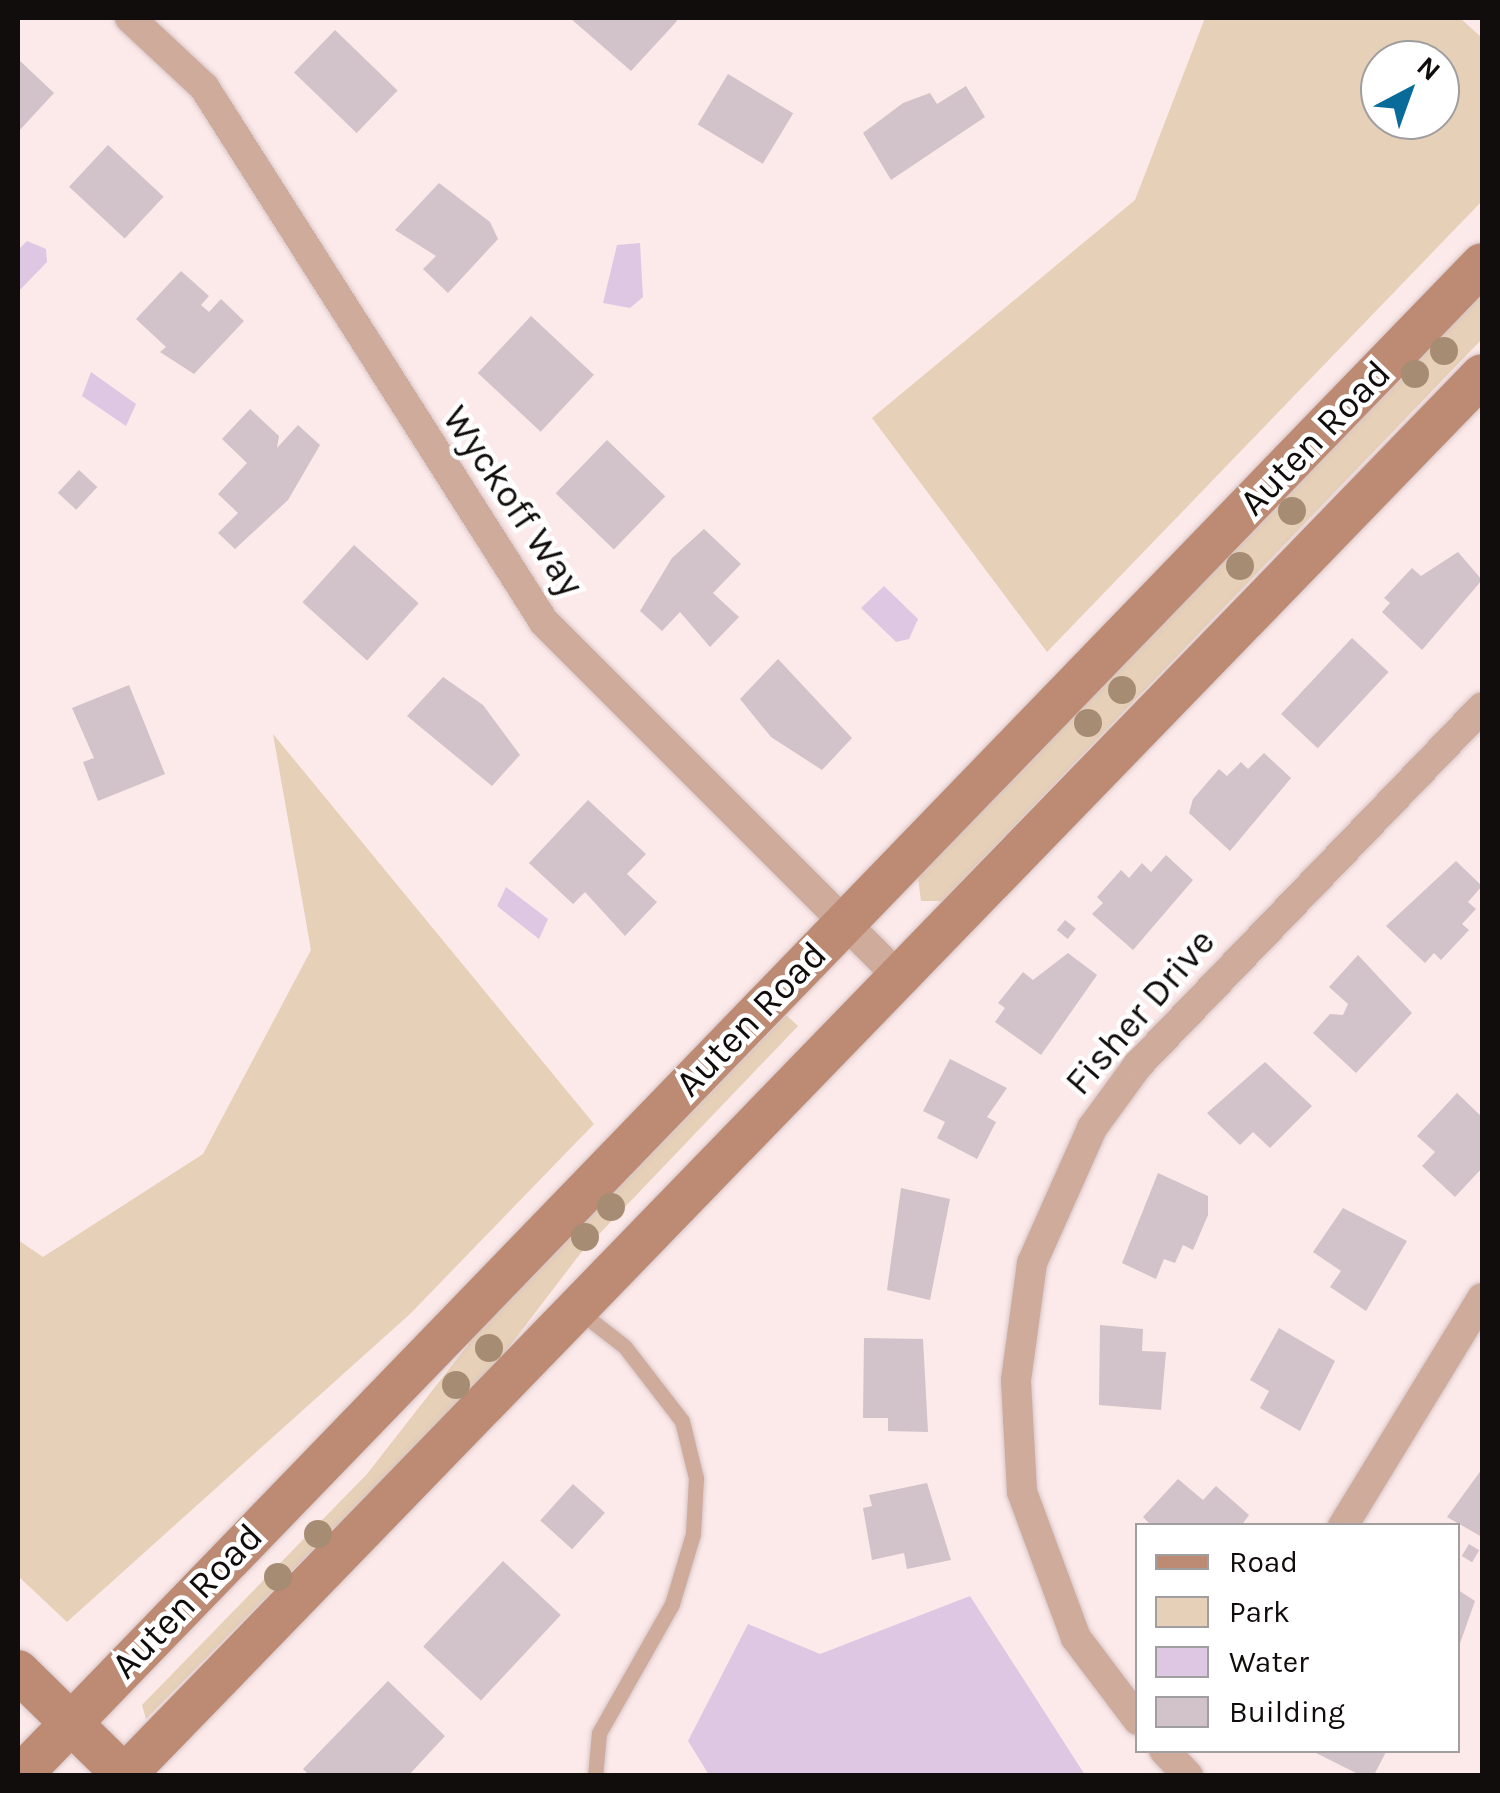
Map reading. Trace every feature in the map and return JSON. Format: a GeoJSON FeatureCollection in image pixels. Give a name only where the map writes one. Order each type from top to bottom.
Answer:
{"type":"FeatureCollection","features":[{"type":"Feature","properties":{"kind":"street","name":"Wyckoff Way"},"geometry":{"type":"LineString","coordinates":[[130,18],[204,87],[544,622],[897,975]]}},
{"type":"Feature","properties":{"kind":"street","name":"Auten Road"},"geometry":{"type":"LineString","coordinates":[[20,1775],[1482,264]]}},
{"type":"Feature","properties":{"kind":"street","name":"Auten Road"},"geometry":{"type":"LineString","coordinates":[[125,1775],[1482,375]]}},
{"type":"Feature","properties":{"kind":"street","name":"Fisher Drive"},"geometry":{"type":"LineString","coordinates":[[1135,1716],[1076,1638],[1022,1492],[1016,1380],[1038,1246],[1092,1128],[1138,1065],[1482,707]]}},
{"type":"Feature","properties":{"kind":"street"},"geometry":{"type":"LineString","coordinates":[[1346,1523],[1482,1298]]}},
{"type":"Feature","properties":{"kind":"street"},"geometry":{"type":"LineString","coordinates":[[18,1671],[125,1775]]}},
{"type":"Feature","properties":{"kind":"street"},"geometry":{"type":"LineString","coordinates":[[1167,1753],[1188,1776]]}},
{"type":"Feature","properties":{"kind":"lane"},"geometry":{"type":"LineString","coordinates":[[575,1307],[625,1347],[682,1421],[696,1478],[693,1534],[672,1604],[598,1733],[595,1776]]}},
{"type":"Feature","properties":{"kind":"green space"},"geometry":{"type":"Polygon","coordinates":[[[1205,18],[1460,18],[1482,38],[1482,201],[1047,652],[872,418],[1135,200],[1205,18]]]}},
{"type":"Feature","properties":{"kind":"green space"},"geometry":{"type":"Polygon","coordinates":[[[1482,288],[1482,339],[942,901],[921,901],[918,878],[1482,288]]]}},
{"type":"Feature","properties":{"kind":"green space"},"geometry":{"type":"Polygon","coordinates":[[[273,734],[594,1124],[410,1314],[67,1622],[18,1576],[18,1240],[43,1257],[203,1154],[311,950],[273,734]]]}},
{"type":"Feature","properties":{"kind":"green space"},"geometry":{"type":"Polygon","coordinates":[[[786,1015],[798,1026],[580,1254],[496,1364],[146,1719],[142,1705],[367,1474],[474,1337],[786,1015]]]}},
{"type":"Feature","properties":{"kind":"water"},"geometry":{"type":"Polygon","coordinates":[[[27,241],[46,249],[47,262],[18,292],[18,250],[27,241]]]}},
{"type":"Feature","properties":{"kind":"water"},"geometry":{"type":"Polygon","coordinates":[[[640,243],[643,297],[630,308],[603,303],[617,245],[640,243]]]}},
{"type":"Feature","properties":{"kind":"water"},"geometry":{"type":"Polygon","coordinates":[[[91,372],[136,404],[126,426],[82,396],[91,372]]]}},
{"type":"Feature","properties":{"kind":"water"},"geometry":{"type":"Polygon","coordinates":[[[884,586],[918,619],[909,639],[896,642],[861,608],[884,586]]]}},
{"type":"Feature","properties":{"kind":"water"},"geometry":{"type":"Polygon","coordinates":[[[506,887],[548,919],[539,939],[497,906],[506,887]]]}},
{"type":"Feature","properties":{"kind":"water"},"geometry":{"type":"Polygon","coordinates":[[[970,1596],[1085,1775],[709,1775],[688,1741],[748,1624],[820,1654],[970,1596]]]}},
{"type":"Feature","properties":{"kind":"building"},"geometry":{"type":"Polygon","coordinates":[[[570,18],[673,18],[677,21],[631,71],[570,18]]]}},
{"type":"Feature","properties":{"kind":"building"},"geometry":{"type":"Polygon","coordinates":[[[335,30],[398,90],[357,133],[294,72],[335,30]]]}},
{"type":"Feature","properties":{"kind":"building"},"geometry":{"type":"Polygon","coordinates":[[[18,59],[54,93],[18,132],[18,59]]]}},
{"type":"Feature","properties":{"kind":"building"},"geometry":{"type":"Polygon","coordinates":[[[728,74],[793,113],[763,164],[698,125],[728,74]]]}},
{"type":"Feature","properties":{"kind":"building"},"geometry":{"type":"Polygon","coordinates":[[[966,86],[985,117],[891,180],[863,133],[903,103],[930,93],[937,104],[966,86]]]}},
{"type":"Feature","properties":{"kind":"building"},"geometry":{"type":"Polygon","coordinates":[[[108,145],[164,197],[125,239],[69,187],[108,145]]]}},
{"type":"Feature","properties":{"kind":"building"},"geometry":{"type":"Polygon","coordinates":[[[439,183],[490,222],[498,239],[448,293],[423,269],[436,256],[395,230],[439,183]]]}},
{"type":"Feature","properties":{"kind":"building"},"geometry":{"type":"Polygon","coordinates":[[[181,271],[209,296],[201,305],[209,312],[221,299],[244,321],[194,374],[160,352],[166,347],[136,319],[181,271]]]}},
{"type":"Feature","properties":{"kind":"building"},"geometry":{"type":"Polygon","coordinates":[[[531,316],[594,375],[541,432],[478,373],[531,316]]]}},
{"type":"Feature","properties":{"kind":"building"},"geometry":{"type":"Polygon","coordinates":[[[250,409],[279,436],[277,448],[298,425],[320,445],[288,500],[235,549],[218,533],[238,513],[218,494],[247,463],[222,439],[250,409]]]}},
{"type":"Feature","properties":{"kind":"building"},"geometry":{"type":"Polygon","coordinates":[[[607,440],[665,496],[614,549],[556,493],[607,440]]]}},
{"type":"Feature","properties":{"kind":"building"},"geometry":{"type":"Polygon","coordinates":[[[79,470],[97,487],[76,510],[58,493],[79,470]]]}},
{"type":"Feature","properties":{"kind":"building"},"geometry":{"type":"Polygon","coordinates":[[[704,529],[741,564],[713,593],[739,617],[710,647],[680,612],[662,631],[640,611],[672,558],[704,529]]]}},
{"type":"Feature","properties":{"kind":"building"},"geometry":{"type":"Polygon","coordinates":[[[354,545],[419,603],[367,660],[302,602],[354,545]]]}},
{"type":"Feature","properties":{"kind":"building"},"geometry":{"type":"Polygon","coordinates":[[[1458,552],[1482,580],[1422,650],[1382,612],[1390,603],[1384,598],[1412,568],[1421,576],[1458,552]]]}},
{"type":"Feature","properties":{"kind":"building"},"geometry":{"type":"Polygon","coordinates":[[[1352,638],[1389,672],[1318,748],[1281,714],[1352,638]]]}},
{"type":"Feature","properties":{"kind":"building"},"geometry":{"type":"Polygon","coordinates":[[[778,659],[852,738],[822,770],[771,737],[740,699],[778,659]]]}},
{"type":"Feature","properties":{"kind":"building"},"geometry":{"type":"Polygon","coordinates":[[[443,677],[483,705],[520,755],[492,786],[407,716],[443,677]]]}},
{"type":"Feature","properties":{"kind":"building"},"geometry":{"type":"Polygon","coordinates":[[[129,685],[165,774],[98,801],[83,762],[94,758],[72,708],[129,685]]]}},
{"type":"Feature","properties":{"kind":"building"},"geometry":{"type":"Polygon","coordinates":[[[1264,753],[1291,778],[1230,851],[1189,813],[1193,799],[1219,769],[1227,776],[1241,762],[1248,769],[1264,753]]]}},
{"type":"Feature","properties":{"kind":"building"},"geometry":{"type":"Polygon","coordinates":[[[588,800],[646,854],[627,874],[657,902],[625,936],[585,892],[573,904],[529,863],[588,800]]]}},
{"type":"Feature","properties":{"kind":"building"},"geometry":{"type":"Polygon","coordinates":[[[1166,855],[1193,880],[1133,950],[1092,914],[1103,903],[1097,897],[1121,870],[1129,878],[1142,863],[1151,872],[1166,855]]]}},
{"type":"Feature","properties":{"kind":"building"},"geometry":{"type":"Polygon","coordinates":[[[1456,861],[1482,886],[1468,902],[1476,909],[1462,924],[1469,930],[1441,960],[1434,953],[1425,963],[1386,926],[1456,861]]]}},
{"type":"Feature","properties":{"kind":"building"},"geometry":{"type":"Polygon","coordinates":[[[1065,920],[1076,929],[1068,939],[1057,930],[1065,920]]]}},
{"type":"Feature","properties":{"kind":"building"},"geometry":{"type":"Polygon","coordinates":[[[1068,953],[1097,975],[1041,1055],[995,1022],[1005,1008],[998,1003],[1023,972],[1033,980],[1068,953]]]}},
{"type":"Feature","properties":{"kind":"building"},"geometry":{"type":"Polygon","coordinates":[[[1358,955],[1412,1013],[1356,1073],[1313,1033],[1330,1014],[1343,1015],[1348,1004],[1329,987],[1358,955]]]}},
{"type":"Feature","properties":{"kind":"building"},"geometry":{"type":"Polygon","coordinates":[[[950,1059],[1007,1088],[987,1117],[996,1122],[977,1159],[937,1138],[945,1122],[923,1111],[950,1059]]]}},
{"type":"Feature","properties":{"kind":"building"},"geometry":{"type":"Polygon","coordinates":[[[1265,1062],[1312,1106],[1270,1148],[1253,1132],[1240,1145],[1207,1113],[1265,1062]]]}},
{"type":"Feature","properties":{"kind":"building"},"geometry":{"type":"Polygon","coordinates":[[[1457,1093],[1482,1117],[1482,1168],[1455,1197],[1422,1166],[1435,1152],[1417,1136],[1457,1093]]]}},
{"type":"Feature","properties":{"kind":"building"},"geometry":{"type":"Polygon","coordinates":[[[1158,1173],[1208,1196],[1208,1215],[1193,1250],[1183,1245],[1175,1263],[1164,1259],[1156,1279],[1122,1263],[1158,1173]]]}},
{"type":"Feature","properties":{"kind":"building"},"geometry":{"type":"Polygon","coordinates":[[[901,1188],[950,1199],[930,1300],[887,1290],[901,1188]]]}},
{"type":"Feature","properties":{"kind":"building"},"geometry":{"type":"Polygon","coordinates":[[[1343,1208],[1407,1241],[1366,1311],[1330,1287],[1341,1271],[1313,1252],[1343,1208]]]}},
{"type":"Feature","properties":{"kind":"building"},"geometry":{"type":"Polygon","coordinates":[[[1100,1325],[1143,1329],[1142,1351],[1166,1352],[1161,1410],[1099,1405],[1100,1325]]]}},
{"type":"Feature","properties":{"kind":"building"},"geometry":{"type":"Polygon","coordinates":[[[1279,1328],[1335,1361],[1300,1431],[1260,1408],[1269,1391],[1250,1380],[1279,1328]]]}},
{"type":"Feature","properties":{"kind":"building"},"geometry":{"type":"Polygon","coordinates":[[[864,1338],[923,1339],[928,1432],[888,1431],[888,1418],[863,1418],[864,1338]]]}},
{"type":"Feature","properties":{"kind":"building"},"geometry":{"type":"Polygon","coordinates":[[[1482,1469],[1482,1537],[1447,1517],[1482,1469]]]}},
{"type":"Feature","properties":{"kind":"building"},"geometry":{"type":"Polygon","coordinates":[[[1178,1479],[1203,1500],[1216,1486],[1249,1515],[1243,1523],[1149,1523],[1143,1517],[1178,1479]]]}},
{"type":"Feature","properties":{"kind":"building"},"geometry":{"type":"Polygon","coordinates":[[[927,1483],[951,1560],[907,1569],[904,1553],[872,1560],[863,1508],[872,1506],[869,1495],[927,1483]]]}},
{"type":"Feature","properties":{"kind":"building"},"geometry":{"type":"Polygon","coordinates":[[[573,1484],[605,1513],[572,1549],[540,1520],[573,1484]]]}},
{"type":"Feature","properties":{"kind":"building"},"geometry":{"type":"Polygon","coordinates":[[[1469,1544],[1479,1550],[1472,1562],[1462,1556],[1469,1544]]]}},
{"type":"Feature","properties":{"kind":"building"},"geometry":{"type":"Polygon","coordinates":[[[503,1561],[561,1615],[481,1700],[423,1647],[503,1561]]]}},
{"type":"Feature","properties":{"kind":"building"},"geometry":{"type":"Polygon","coordinates":[[[1460,1591],[1475,1601],[1460,1643],[1460,1591]]]}},
{"type":"Feature","properties":{"kind":"building"},"geometry":{"type":"Polygon","coordinates":[[[388,1681],[445,1736],[408,1776],[310,1776],[303,1769],[388,1681]]]}},
{"type":"Feature","properties":{"kind":"building"},"geometry":{"type":"Polygon","coordinates":[[[1316,1753],[1385,1753],[1374,1775],[1362,1776],[1316,1753]]]}}]}
